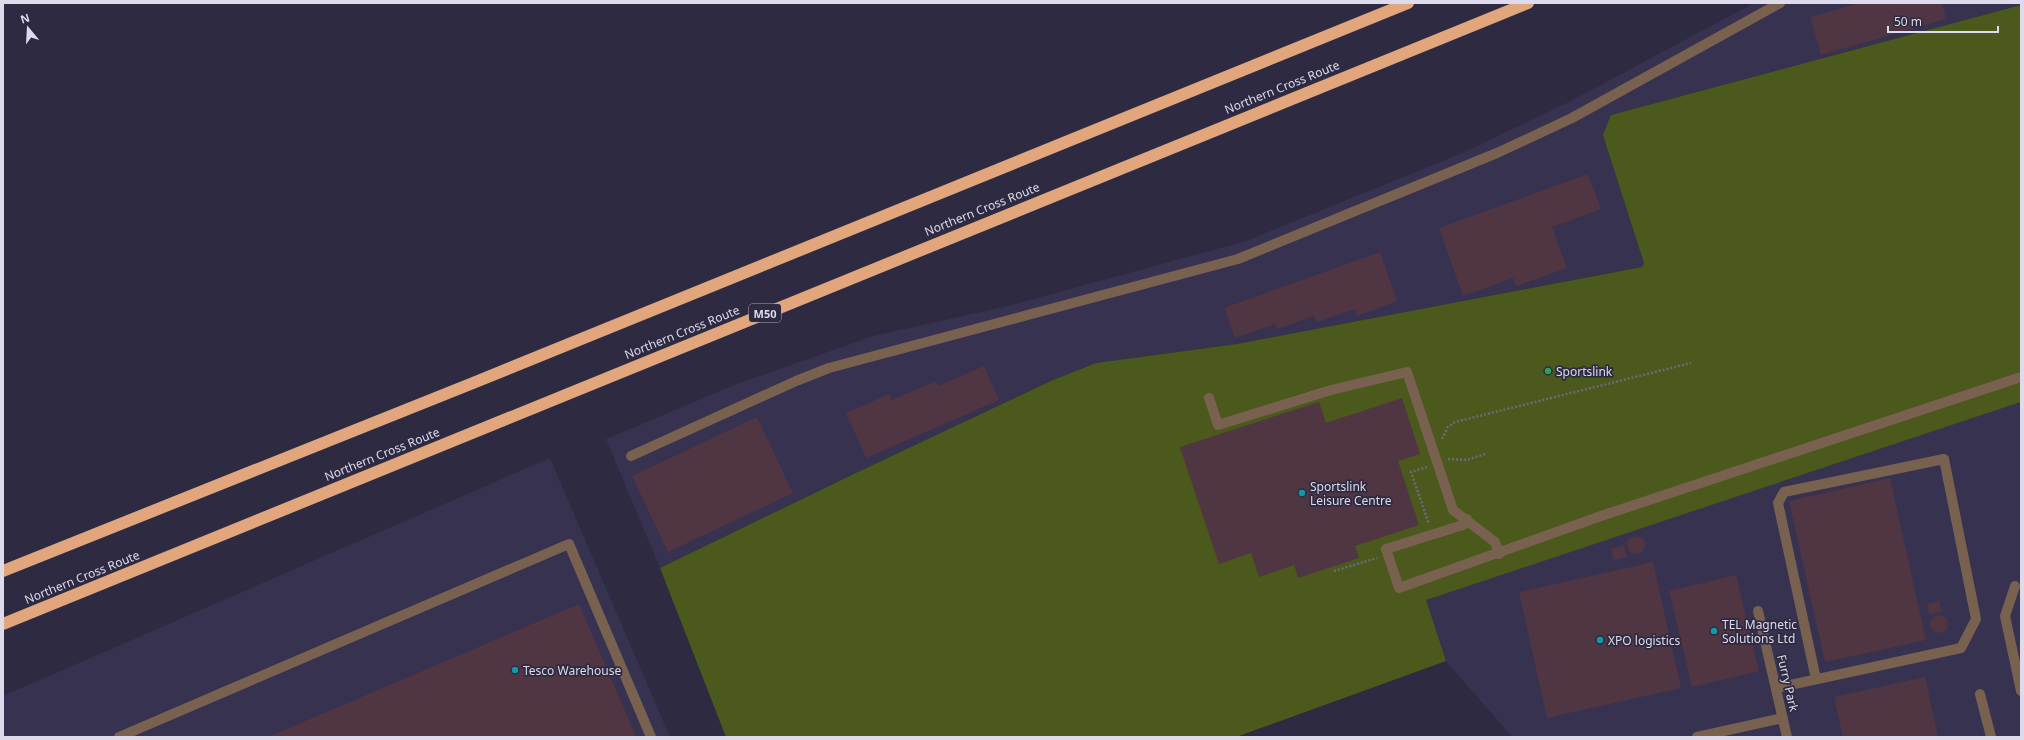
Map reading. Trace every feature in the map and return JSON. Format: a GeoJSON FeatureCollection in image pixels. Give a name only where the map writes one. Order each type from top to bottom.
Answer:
{"type":"FeatureCollection","features":[{"type":"Feature","properties":{"kind":"highway"},"geometry":{"type":"LineString","coordinates":[[3,571],[473,383],[1408,3]]}},
{"type":"Feature","properties":{"kind":"highway","name":"Northern Cross Route"},"geometry":{"type":"LineString","coordinates":[[3,624],[1528,3]]}},
{"type":"Feature","properties":{"kind":"lane"},"geometry":{"type":"LineString","coordinates":[[631,456],[796,381],[829,368],[1238,259],[1497,153],[1572,118],[1780,3]]}},
{"type":"Feature","properties":{"kind":"lane"},"geometry":{"type":"LineString","coordinates":[[1209,398],[1218,425],[1331,390],[1407,372],[1453,510],[1467,519],[1495,542],[1499,554]]}},
{"type":"Feature","properties":{"kind":"lane"},"geometry":{"type":"LineString","coordinates":[[1467,519],[1463,525],[1386,549],[1399,588],[1499,554],[1601,516],[2021,376]]}},
{"type":"Feature","properties":{"kind":"lane"},"geometry":{"type":"LineString","coordinates":[[1776,688],[1961,648],[1976,619],[1944,459],[1784,492],[1778,503],[1816,679]]}},
{"type":"Feature","properties":{"kind":"lane"},"geometry":{"type":"LineString","coordinates":[[119,737],[569,544],[652,737]]}},
{"type":"Feature","properties":{"kind":"lane"},"geometry":{"type":"LineString","coordinates":[[2015,586],[2005,616],[2021,691]]}},
{"type":"Feature","properties":{"kind":"lane","name":"Furry Park"},"geometry":{"type":"LineString","coordinates":[[1758,611],[1787,737]]}},
{"type":"Feature","properties":{"kind":"lane"},"geometry":{"type":"LineString","coordinates":[[1980,694],[1991,737]]}},
{"type":"Feature","properties":{"kind":"lane"},"geometry":{"type":"LineString","coordinates":[[1697,737],[1783,718]]}},
{"type":"Feature","properties":{"kind":"path"},"geometry":{"type":"LineString","coordinates":[[1440,442],[1448,427],[1455,422],[1691,363]]}},
{"type":"Feature","properties":{"kind":"path"},"geometry":{"type":"LineString","coordinates":[[1444,454],[1446,460]]}},
{"type":"Feature","properties":{"kind":"path"},"geometry":{"type":"LineString","coordinates":[[1334,572],[1387,554]]}},
{"type":"Feature","properties":{"kind":"shaded area"},"geometry":{"type":"Polygon","coordinates":[[[1754,3],[2021,3],[2021,5],[1611,115],[1644,263],[1642,267],[1237,344],[1096,363],[1053,380],[660,568],[606,439],[737,384],[873,336],[1004,307],[1246,241],[1460,154],[1569,102],[1754,3]]]}},
{"type":"Feature","properties":{"kind":"shaded area"},"geometry":{"type":"Polygon","coordinates":[[[2021,402],[2021,737],[1512,737],[1446,661],[1425,600],[2021,402]]]}},
{"type":"Feature","properties":{"kind":"shaded area"},"geometry":{"type":"Polygon","coordinates":[[[550,458],[670,737],[3,737],[3,696],[550,458]]]}},
{"type":"Feature","properties":{"kind":"green space","name":"Sportslink"},"geometry":{"type":"Polygon","coordinates":[[[2021,5],[2021,402],[1426,600],[1446,661],[1236,737],[726,737],[660,568],[1053,380],[1096,363],[1237,344],[1642,267],[1644,263],[1603,135],[1611,115],[2021,5]]]}},
{"type":"Feature","properties":{"kind":"building"},"geometry":{"type":"Polygon","coordinates":[[[1860,3],[1942,3],[1946,19],[1821,55],[1810,17],[1860,3]]]}},
{"type":"Feature","properties":{"kind":"building"},"geometry":{"type":"Polygon","coordinates":[[[1588,174],[1601,209],[1552,227],[1567,268],[1516,286],[1513,278],[1463,296],[1439,228],[1588,174]]]}},
{"type":"Feature","properties":{"kind":"building"},"geometry":{"type":"Polygon","coordinates":[[[1380,252],[1397,301],[1357,316],[1355,309],[1317,322],[1314,316],[1277,329],[1275,324],[1235,338],[1224,308],[1380,252]]]}},
{"type":"Feature","properties":{"kind":"building"},"geometry":{"type":"Polygon","coordinates":[[[984,366],[999,400],[866,458],[846,413],[889,394],[892,400],[936,381],[938,386],[984,366]]]}},
{"type":"Feature","properties":{"kind":"building","name":"Sportslink Leisure Centre"},"geometry":{"type":"Polygon","coordinates":[[[1402,398],[1420,454],[1398,461],[1419,525],[1355,546],[1359,558],[1298,578],[1294,565],[1259,577],[1251,553],[1219,564],[1180,447],[1319,402],[1326,423],[1402,398]]]}},
{"type":"Feature","properties":{"kind":"building"},"geometry":{"type":"Polygon","coordinates":[[[757,417],[793,493],[668,552],[632,476],[757,417]]]}},
{"type":"Feature","properties":{"kind":"building"},"geometry":{"type":"Polygon","coordinates":[[[1890,478],[1926,640],[1825,662],[1789,501],[1890,478]]]}},
{"type":"Feature","properties":{"kind":"building"},"geometry":{"type":"Polygon","coordinates":[[[1632,536],[1640,536],[1645,541],[1643,552],[1640,554],[1632,554],[1627,549],[1627,541],[1632,536]]]}},
{"type":"Feature","properties":{"kind":"building"},"geometry":{"type":"Polygon","coordinates":[[[1624,545],[1627,557],[1614,560],[1611,549],[1624,545]]]}},
{"type":"Feature","properties":{"kind":"building","name":"XPO logistics"},"geometry":{"type":"Polygon","coordinates":[[[1653,562],[1681,688],[1547,718],[1519,592],[1653,562]]]}},
{"type":"Feature","properties":{"kind":"building","name":"TEL Magnetic Solutions Ltd"},"geometry":{"type":"Polygon","coordinates":[[[1736,575],[1759,671],[1692,687],[1669,591],[1736,575]]]}},
{"type":"Feature","properties":{"kind":"building"},"geometry":{"type":"Polygon","coordinates":[[[1939,601],[1942,612],[1929,614],[1927,604],[1939,601]]]}},
{"type":"Feature","properties":{"kind":"building","name":"Tesco Warehouse"},"geometry":{"type":"Polygon","coordinates":[[[579,604],[636,737],[268,737],[579,604]]]}},
{"type":"Feature","properties":{"kind":"building"},"geometry":{"type":"Polygon","coordinates":[[[1935,615],[1943,615],[1948,620],[1946,631],[1943,633],[1935,633],[1930,628],[1930,620],[1935,615]]]}},
{"type":"Feature","properties":{"kind":"building"},"geometry":{"type":"Polygon","coordinates":[[[1925,677],[1938,737],[1843,737],[1834,697],[1925,677]]]}},
{"type":"Feature","properties":{"kind":"place","name":"Sportslink"},"geometry":{"type":"Point","coordinates":[1548,371]}},
{"type":"Feature","properties":{"kind":"place","name":"Sportslink Leisure Centre"},"geometry":{"type":"Point","coordinates":[1302,493]}},
{"type":"Feature","properties":{"kind":"place","name":"TEL Magnetic Solutions Ltd"},"geometry":{"type":"Point","coordinates":[1714,631]}},
{"type":"Feature","properties":{"kind":"place","name":"XPO logistics"},"geometry":{"type":"Point","coordinates":[1600,640]}},
{"type":"Feature","properties":{"kind":"place","name":"Tesco Warehouse"},"geometry":{"type":"Point","coordinates":[515,670]}}]}
